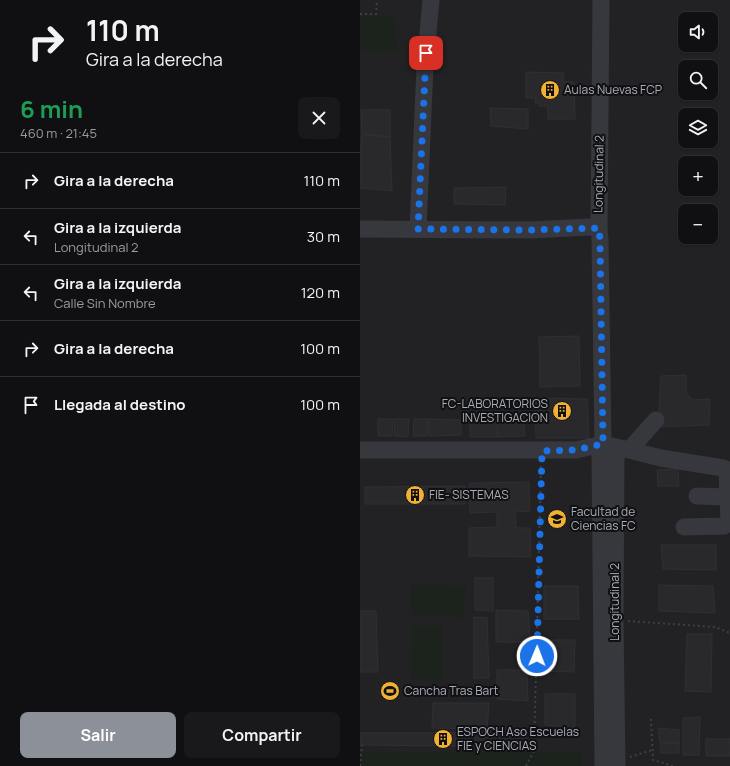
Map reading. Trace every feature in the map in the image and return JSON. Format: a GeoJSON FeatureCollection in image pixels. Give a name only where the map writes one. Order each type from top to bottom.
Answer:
{"type":"FeatureCollection","features":[{"type":"Feature","properties":{"kind":"street"},"geometry":{"type":"LineString","coordinates":[[418,229],[425,66],[431,0]]}},
{"type":"Feature","properties":{"kind":"street","name":"Longitudinal 2"},"geometry":{"type":"LineString","coordinates":[[601,0],[599,228],[603,444],[600,455],[612,764]]}},
{"type":"Feature","properties":{"kind":"street"},"geometry":{"type":"LineString","coordinates":[[360,229],[530,230],[599,228]]}},
{"type":"Feature","properties":{"kind":"street"},"geometry":{"type":"LineString","coordinates":[[629,450],[656,420]]}},
{"type":"Feature","properties":{"kind":"street"},"geometry":{"type":"LineString","coordinates":[[360,450],[542,451],[576,450],[603,444],[661,458],[723,468],[726,470],[728,524],[724,526],[684,527]]}},
{"type":"Feature","properties":{"kind":"street","name":"Longitudinal 2"},"geometry":{"type":"LineString","coordinates":[[603,444],[616,456],[615,620],[609,717]]}},
{"type":"Feature","properties":{"kind":"street"},"geometry":{"type":"LineString","coordinates":[[697,496],[728,497]]}},
{"type":"Feature","properties":{"kind":"path"},"geometry":{"type":"LineString","coordinates":[[360,14],[376,14],[377,0]]}},
{"type":"Feature","properties":{"kind":"path"},"geometry":{"type":"LineString","coordinates":[[526,766],[534,750],[542,451]]}},
{"type":"Feature","properties":{"kind":"path"},"geometry":{"type":"LineString","coordinates":[[615,620],[715,627],[730,633]]}},
{"type":"Feature","properties":{"kind":"path"},"geometry":{"type":"LineString","coordinates":[[651,719],[653,760],[673,766]]}},
{"type":"Feature","properties":{"kind":"path"},"geometry":{"type":"LineString","coordinates":[[360,766],[362,745]]}},
{"type":"Feature","properties":{"kind":"path"},"geometry":{"type":"LineString","coordinates":[[612,764],[652,750]]}},
{"type":"Feature","properties":{"kind":"shaded area"},"geometry":{"type":"Polygon","coordinates":[[[360,0],[730,0],[730,766],[360,766],[360,0]]]}},
{"type":"Feature","properties":{"kind":"shaded area"},"geometry":{"type":"Polygon","coordinates":[[[360,16],[396,17],[397,51],[360,51],[360,16]]]}},
{"type":"Feature","properties":{"kind":"shaded area"},"geometry":{"type":"Polygon","coordinates":[[[411,584],[465,586],[464,617],[411,615],[411,584]]]}},
{"type":"Feature","properties":{"kind":"shaded area"},"geometry":{"type":"Polygon","coordinates":[[[413,626],[442,626],[441,681],[411,678],[413,626]]]}},
{"type":"Feature","properties":{"kind":"shaded area"},"geometry":{"type":"Polygon","coordinates":[[[360,752],[581,753],[582,766],[360,766],[360,752]]]}},
{"type":"Feature","properties":{"kind":"building","name":"Aulas Nuevas FCP"},"geometry":{"type":"Polygon","coordinates":[[[526,72],[564,73],[563,82],[574,82],[575,119],[548,119],[548,106],[539,106],[539,103],[535,103],[536,98],[526,98],[526,72]]]}},
{"type":"Feature","properties":{"kind":"building"},"geometry":{"type":"Polygon","coordinates":[[[490,108],[528,109],[528,129],[491,126],[490,108]]]}},
{"type":"Feature","properties":{"kind":"building"},"geometry":{"type":"Polygon","coordinates":[[[361,110],[390,110],[390,137],[362,134],[361,110]]]}},
{"type":"Feature","properties":{"kind":"building"},"geometry":{"type":"Polygon","coordinates":[[[362,134],[390,137],[392,191],[360,188],[360,154],[362,134]]]}},
{"type":"Feature","properties":{"kind":"building"},"geometry":{"type":"Polygon","coordinates":[[[506,187],[505,205],[454,204],[454,188],[506,187]]]}},
{"type":"Feature","properties":{"kind":"building"},"geometry":{"type":"Polygon","coordinates":[[[579,336],[580,386],[540,387],[539,337],[579,336]]]}},
{"type":"Feature","properties":{"kind":"building"},"geometry":{"type":"Polygon","coordinates":[[[686,375],[686,393],[693,400],[710,399],[709,425],[658,427],[661,376],[686,375]]]}},
{"type":"Feature","properties":{"kind":"building","name":"FC-LABORATORIOS INVESTIGACION"},"geometry":{"type":"Polygon","coordinates":[[[535,398],[587,399],[589,438],[536,438],[535,398]]]}},
{"type":"Feature","properties":{"kind":"building"},"geometry":{"type":"Polygon","coordinates":[[[378,419],[393,419],[392,436],[378,436],[378,419]]]}},
{"type":"Feature","properties":{"kind":"building"},"geometry":{"type":"Polygon","coordinates":[[[395,419],[409,419],[408,437],[394,436],[395,419]]]}},
{"type":"Feature","properties":{"kind":"building"},"geometry":{"type":"Polygon","coordinates":[[[414,419],[428,419],[427,436],[413,436],[414,419]]]}},
{"type":"Feature","properties":{"kind":"building"},"geometry":{"type":"Polygon","coordinates":[[[429,419],[461,420],[461,435],[429,436],[429,419]]]}},
{"type":"Feature","properties":{"kind":"building"},"geometry":{"type":"Polygon","coordinates":[[[524,419],[525,436],[498,437],[497,420],[524,419]]]}},
{"type":"Feature","properties":{"kind":"building"},"geometry":{"type":"Polygon","coordinates":[[[470,420],[497,420],[498,437],[470,437],[470,420]]]}},
{"type":"Feature","properties":{"kind":"building"},"geometry":{"type":"Polygon","coordinates":[[[678,469],[679,486],[658,486],[657,470],[678,469]]]}},
{"type":"Feature","properties":{"kind":"building"},"geometry":{"type":"Polygon","coordinates":[[[529,482],[530,511],[515,512],[516,528],[530,528],[531,557],[469,556],[469,528],[497,527],[497,512],[470,513],[469,483],[529,482]]]}},
{"type":"Feature","properties":{"kind":"building","name":"FIE- SISTEMAS"},"geometry":{"type":"Polygon","coordinates":[[[465,486],[465,504],[365,504],[365,487],[465,486]]]}},
{"type":"Feature","properties":{"kind":"building"},"geometry":{"type":"Polygon","coordinates":[[[661,545],[716,545],[716,570],[663,569],[661,545]]]}},
{"type":"Feature","properties":{"kind":"building"},"geometry":{"type":"Polygon","coordinates":[[[475,578],[493,578],[493,611],[475,610],[475,578]]]}},
{"type":"Feature","properties":{"kind":"building"},"geometry":{"type":"Polygon","coordinates":[[[659,585],[713,586],[715,613],[659,611],[659,585]]]}},
{"type":"Feature","properties":{"kind":"building"},"geometry":{"type":"Polygon","coordinates":[[[544,586],[578,586],[579,619],[544,619],[544,586]]]}},
{"type":"Feature","properties":{"kind":"building"},"geometry":{"type":"Polygon","coordinates":[[[496,610],[528,611],[530,642],[496,642],[496,610]]]}},
{"type":"Feature","properties":{"kind":"building"},"geometry":{"type":"Polygon","coordinates":[[[360,611],[376,611],[378,672],[360,672],[360,611]]]}},
{"type":"Feature","properties":{"kind":"building"},"geometry":{"type":"Polygon","coordinates":[[[474,617],[487,618],[489,678],[474,678],[474,617]]]}},
{"type":"Feature","properties":{"kind":"building"},"geometry":{"type":"Polygon","coordinates":[[[687,634],[712,634],[711,692],[685,691],[687,634]]]}},
{"type":"Feature","properties":{"kind":"building"},"geometry":{"type":"Polygon","coordinates":[[[545,640],[575,640],[574,672],[544,671],[545,640]]]}},
{"type":"Feature","properties":{"kind":"building"},"geometry":{"type":"Polygon","coordinates":[[[497,670],[527,670],[528,701],[497,699],[497,670]]]}},
{"type":"Feature","properties":{"kind":"building"},"geometry":{"type":"Polygon","coordinates":[[[545,694],[575,694],[575,728],[545,725],[545,694]]]}},
{"type":"Feature","properties":{"kind":"building"},"geometry":{"type":"Polygon","coordinates":[[[433,703],[489,703],[487,729],[432,728],[433,703]]]}},
{"type":"Feature","properties":{"kind":"building"},"geometry":{"type":"Polygon","coordinates":[[[700,717],[699,755],[683,755],[683,718],[700,717]]]}},
{"type":"Feature","properties":{"kind":"building"},"geometry":{"type":"Polygon","coordinates":[[[658,728],[679,730],[679,743],[660,742],[658,728]]]}},
{"type":"Feature","properties":{"kind":"building","name":"ESPOCH Aso Escuelas FIE y CIENCIAS"},"geometry":{"type":"Polygon","coordinates":[[[360,733],[526,733],[526,747],[360,745],[360,733]]]}},
{"type":"Feature","properties":{"kind":"building"},"geometry":{"type":"Polygon","coordinates":[[[706,739],[730,739],[730,756],[706,756],[706,739]]]}},
{"type":"Feature","properties":{"kind":"building"},"geometry":{"type":"Polygon","coordinates":[[[660,743],[679,743],[679,753],[661,753],[660,743]]]}},
{"type":"Feature","properties":{"kind":"place","name":"Aulas Nuevas FCP"},"geometry":{"type":"Point","coordinates":[550,90]}},
{"type":"Feature","properties":{"kind":"place","name":"FC-LABORATORIOS INVESTIGACION"},"geometry":{"type":"Point","coordinates":[562,411]}},
{"type":"Feature","properties":{"kind":"place","name":"FIE- SISTEMAS"},"geometry":{"type":"Point","coordinates":[415,495]}},
{"type":"Feature","properties":{"kind":"place","name":"Facultad de Ciencias FC"},"geometry":{"type":"Point","coordinates":[557,519]}},
{"type":"Feature","properties":{"kind":"place","name":"Cancha Tras Bart"},"geometry":{"type":"Point","coordinates":[390,691]}},
{"type":"Feature","properties":{"kind":"place","name":"ESPOCH Aso Escuelas FIE y CIENCIAS"},"geometry":{"type":"Point","coordinates":[443,739]}},
{"type":"Feature","properties":{"kind":"route"},"geometry":{"type":"LineString","coordinates":[[426,53],[418,229],[530,230],[590,227],[599,228],[603,444],[576,450],[542,451],[537,656]]}}]}
